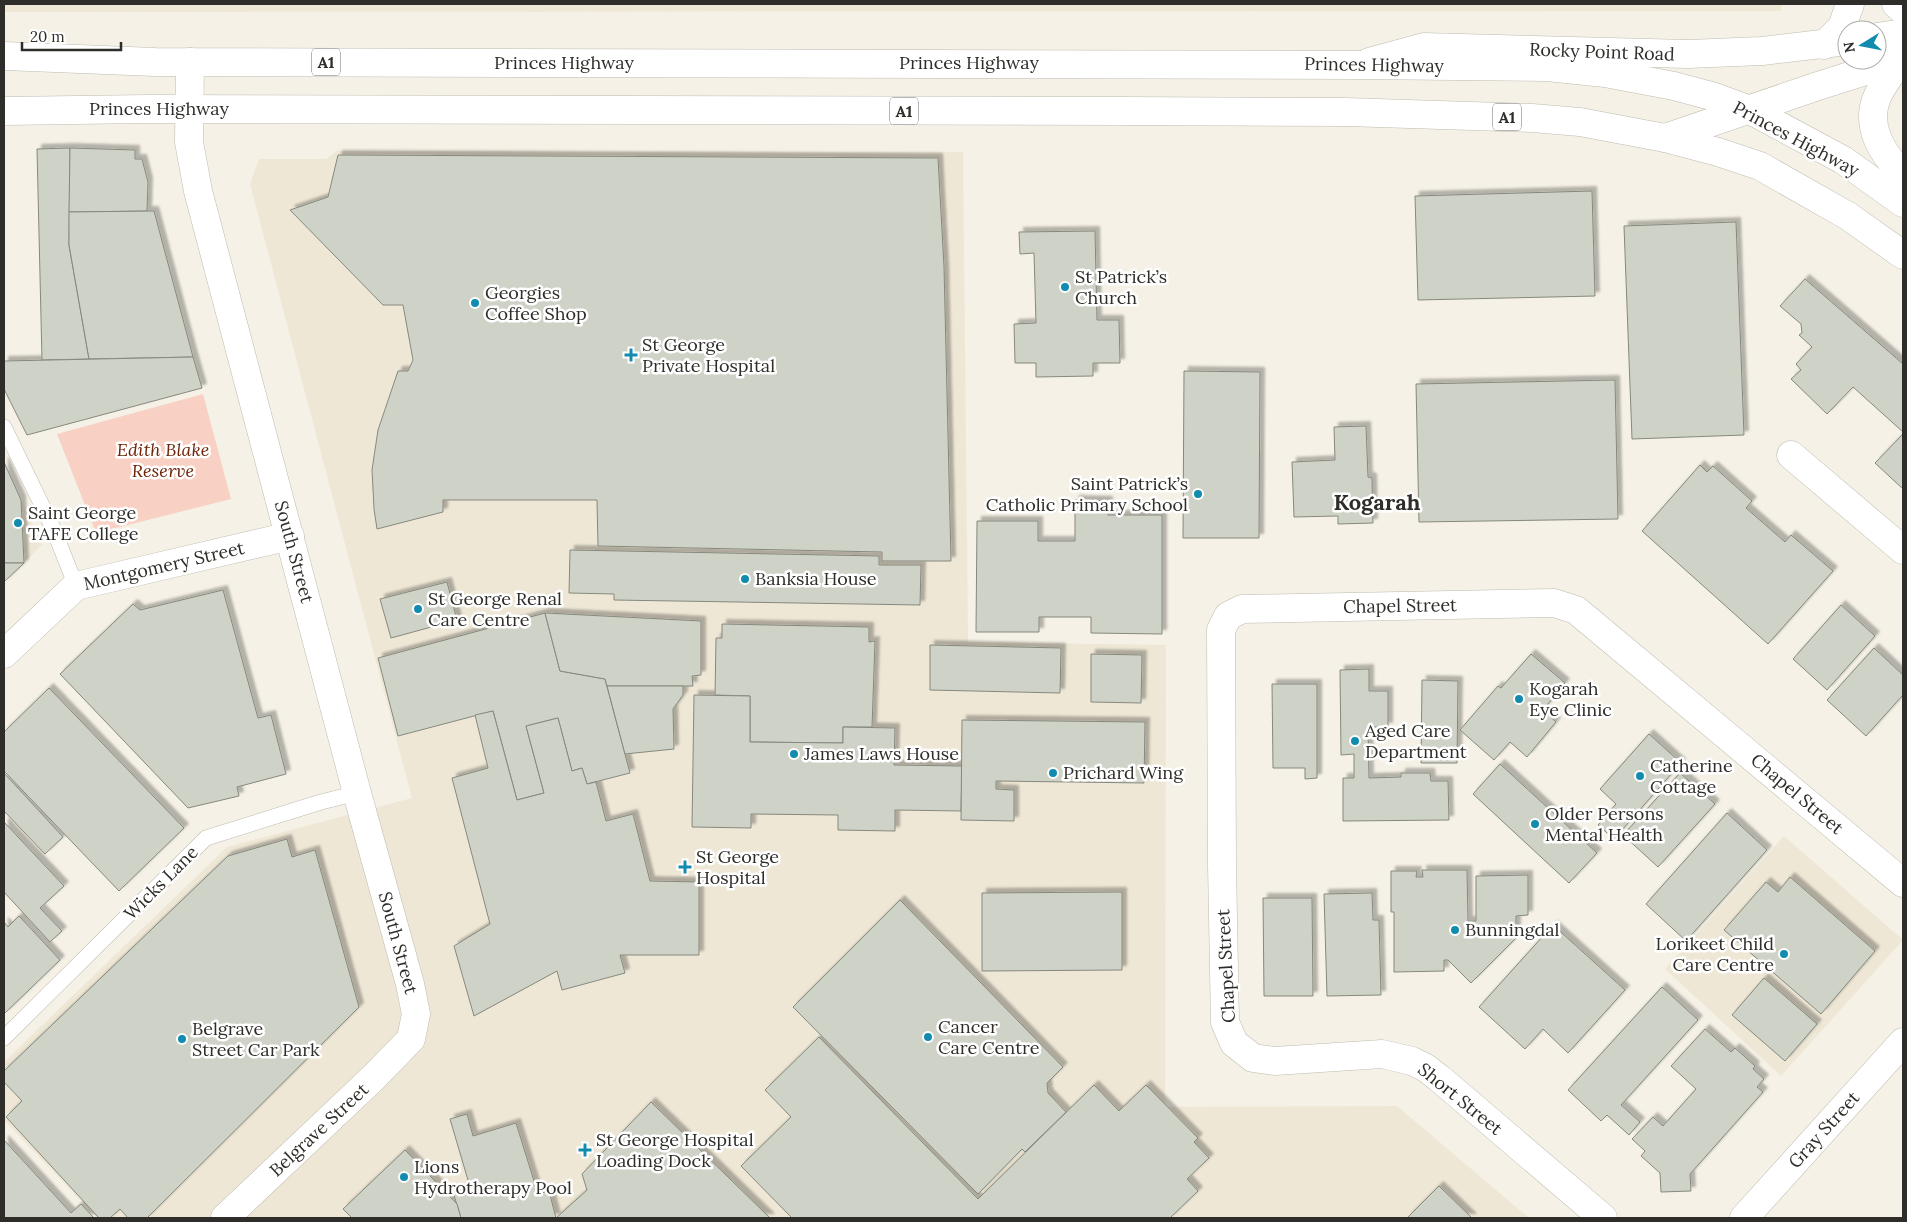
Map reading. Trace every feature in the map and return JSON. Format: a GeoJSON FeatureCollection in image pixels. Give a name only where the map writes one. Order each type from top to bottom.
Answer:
{"type":"FeatureCollection","features":[{"type":"Feature","properties":{"kind":"main road"},"geometry":{"type":"LineString","coordinates":[[1836,43],[1850,4]]}},
{"type":"Feature","properties":{"kind":"main road"},"geometry":{"type":"LineString","coordinates":[[1896,4],[1903,10]]}},
{"type":"Feature","properties":{"kind":"main road"},"geometry":{"type":"LineString","coordinates":[[1887,42],[1903,50]]}},
{"type":"Feature","properties":{"kind":"main road","name":"Rocky Point Road"},"geometry":{"type":"LineString","coordinates":[[1358,65],[1424,47],[1688,54],[1762,51],[1836,43]]}},
{"type":"Feature","properties":{"kind":"main road"},"geometry":{"type":"LineString","coordinates":[[1665,138],[1818,86],[1903,50]]}},
{"type":"Feature","properties":{"kind":"main road"},"geometry":{"type":"LineString","coordinates":[[1903,50],[1877,96],[1873,113],[1874,131],[1882,150],[1903,174]]}},
{"type":"Feature","properties":{"kind":"main road","name":"Princes Highway"},"geometry":{"type":"LineString","coordinates":[[4,56],[190,62],[1547,67],[1605,73],[1674,86],[1716,97],[1750,110],[1843,160],[1903,203]]}},
{"type":"Feature","properties":{"kind":"main road","name":"South Street"},"geometry":{"type":"LineString","coordinates":[[190,62],[189,142],[198,191],[357,793],[410,984],[416,1014],[411,1039]]}},
{"type":"Feature","properties":{"kind":"main road","name":"Princes Highway"},"geometry":{"type":"LineString","coordinates":[[4,111],[189,109],[1346,112],[1532,118],[1580,122],[1665,138],[1718,152],[1760,166],[1848,216],[1903,256]]}},
{"type":"Feature","properties":{"kind":"main road"},"geometry":{"type":"LineString","coordinates":[[1791,455],[1903,550]]}},
{"type":"Feature","properties":{"kind":"main road","name":"Montgomery Street"},"geometry":{"type":"LineString","coordinates":[[4,654],[76,586],[290,536]]}},
{"type":"Feature","properties":{"kind":"main road","name":"Chapel Street"},"geometry":{"type":"LineString","coordinates":[[1234,1043],[1225,1022],[1221,630],[1228,616],[1242,609],[1554,603],[1576,610],[1903,883]]}},
{"type":"Feature","properties":{"kind":"main road","name":"Belgrave Street"},"geometry":{"type":"LineString","coordinates":[[225,1218],[374,1077],[411,1039]]}},
{"type":"Feature","properties":{"kind":"main road","name":"Gray Street"},"geometry":{"type":"LineString","coordinates":[[1744,1218],[1903,1042]]}},
{"type":"Feature","properties":{"kind":"main road","name":"Short Street"},"geometry":{"type":"LineString","coordinates":[[1234,1043],[1253,1058],[1275,1061],[1382,1054],[1412,1061],[1426,1068],[1439,1078],[1603,1218]]}},
{"type":"Feature","properties":{"kind":"lane"},"geometry":{"type":"LineString","coordinates":[[4,427],[53,528],[76,586]]}},
{"type":"Feature","properties":{"kind":"lane","name":"Wicks Lane"},"geometry":{"type":"LineString","coordinates":[[4,1038],[206,838],[357,793]]}},
{"type":"Feature","properties":{"kind":"shaded area"},"geometry":{"type":"Polygon","coordinates":[[[4,4],[1781,4],[1781,11],[4,12],[4,4]]]}},
{"type":"Feature","properties":{"kind":"shaded area","name":"St George Hospital"},"geometry":{"type":"Polygon","coordinates":[[[337,151],[963,152],[968,642],[1166,645],[1165,1107],[1397,1106],[1529,1218],[97,1218],[4,1120],[4,1062],[227,847],[412,798],[250,184],[259,159],[326,159],[337,151]]]}},
{"type":"Feature","properties":{"kind":"shaded area","name":"Saint George TAFE College"},"geometry":{"type":"Polygon","coordinates":[[[4,462],[42,545],[4,582],[4,462]]]}},
{"type":"Feature","properties":{"kind":"shaded area","name":"Lorikeet Child Care Centre"},"geometry":{"type":"Polygon","coordinates":[[[1784,836],[1903,940],[1781,1076],[1665,969],[1784,836]]]}},
{"type":"Feature","properties":{"kind":"green space","name":"Edith Blake Reserve"},"geometry":{"type":"Polygon","coordinates":[[[203,394],[231,499],[96,533],[57,434],[203,394]]]}},
{"type":"Feature","properties":{"kind":"building"},"geometry":{"type":"Polygon","coordinates":[[[70,148],[69,245],[89,359],[42,360],[37,149],[70,148]]]}},
{"type":"Feature","properties":{"kind":"building"},"geometry":{"type":"Polygon","coordinates":[[[70,148],[135,150],[135,159],[142,159],[148,182],[147,211],[69,212],[70,148]]]}},
{"type":"Feature","properties":{"kind":"building","name":"St George Private Hospital"},"geometry":{"type":"Polygon","coordinates":[[[338,155],[938,158],[944,267],[951,561],[882,561],[882,552],[598,546],[597,500],[443,500],[443,512],[377,529],[372,470],[378,430],[398,371],[408,371],[413,360],[403,305],[383,305],[290,210],[328,197],[338,155]]]}},
{"type":"Feature","properties":{"kind":"building"},"geometry":{"type":"Polygon","coordinates":[[[1592,191],[1595,296],[1418,300],[1415,196],[1592,191]]]}},
{"type":"Feature","properties":{"kind":"building"},"geometry":{"type":"Polygon","coordinates":[[[154,211],[193,357],[89,359],[69,245],[69,212],[154,211]]]}},
{"type":"Feature","properties":{"kind":"building"},"geometry":{"type":"Polygon","coordinates":[[[1736,222],[1744,435],[1632,439],[1624,226],[1736,222]]]}},
{"type":"Feature","properties":{"kind":"building","name":"St Patrick’s Church"},"geometry":{"type":"Polygon","coordinates":[[[1095,231],[1097,320],[1119,320],[1120,363],[1093,363],[1093,376],[1036,377],[1036,363],[1015,363],[1014,324],[1036,323],[1034,253],[1020,254],[1019,232],[1095,231]]]}},
{"type":"Feature","properties":{"kind":"building"},"geometry":{"type":"Polygon","coordinates":[[[1805,279],[1903,364],[1903,432],[1853,387],[1827,414],[1791,379],[1801,370],[1796,364],[1812,347],[1799,335],[1802,333],[1801,324],[1780,306],[1805,279]]]}},
{"type":"Feature","properties":{"kind":"building"},"geometry":{"type":"Polygon","coordinates":[[[193,357],[202,388],[27,435],[4,389],[4,361],[193,357]]]}},
{"type":"Feature","properties":{"kind":"building"},"geometry":{"type":"Polygon","coordinates":[[[1184,371],[1260,372],[1259,538],[1183,538],[1184,371]]]}},
{"type":"Feature","properties":{"kind":"building"},"geometry":{"type":"Polygon","coordinates":[[[1615,380],[1618,519],[1419,522],[1416,384],[1615,380]]]}},
{"type":"Feature","properties":{"kind":"building"},"geometry":{"type":"Polygon","coordinates":[[[1366,426],[1368,477],[1372,478],[1373,523],[1338,524],[1338,516],[1294,517],[1292,462],[1335,460],[1334,427],[1366,426]]]}},
{"type":"Feature","properties":{"kind":"building"},"geometry":{"type":"Polygon","coordinates":[[[1903,434],[1903,489],[1875,463],[1903,434]]]}},
{"type":"Feature","properties":{"kind":"building","name":"Saint George TAFE College"},"geometry":{"type":"Polygon","coordinates":[[[4,462],[21,500],[24,563],[4,563],[4,462]]]}},
{"type":"Feature","properties":{"kind":"building"},"geometry":{"type":"Polygon","coordinates":[[[1700,465],[1707,472],[1713,466],[1752,501],[1746,508],[1785,542],[1791,535],[1833,571],[1768,644],[1642,531],[1700,465]]]}},
{"type":"Feature","properties":{"kind":"building"},"geometry":{"type":"Polygon","coordinates":[[[1075,500],[1108,501],[1108,515],[1162,515],[1162,634],[1091,633],[1091,617],[1039,617],[1039,632],[976,632],[977,521],[1038,521],[1038,541],[1075,541],[1075,500]]]}},
{"type":"Feature","properties":{"kind":"building","name":"Banksia House"},"geometry":{"type":"Polygon","coordinates":[[[570,550],[879,556],[879,565],[921,565],[920,605],[614,600],[614,594],[569,593],[570,550]]]}},
{"type":"Feature","properties":{"kind":"building"},"geometry":{"type":"Polygon","coordinates":[[[4,563],[24,563],[4,582],[4,563]]]}},
{"type":"Feature","properties":{"kind":"building","name":"St George Renal Care Centre"},"geometry":{"type":"Polygon","coordinates":[[[447,582],[457,620],[391,638],[380,599],[447,582]]]}},
{"type":"Feature","properties":{"kind":"building"},"geometry":{"type":"Polygon","coordinates":[[[223,590],[258,718],[271,715],[286,774],[237,787],[239,796],[188,808],[60,674],[133,604],[140,610],[223,590]]]}},
{"type":"Feature","properties":{"kind":"building"},"geometry":{"type":"Polygon","coordinates":[[[1841,605],[1875,636],[1827,690],[1793,659],[1841,605]]]}},
{"type":"Feature","properties":{"kind":"building"},"geometry":{"type":"Polygon","coordinates":[[[545,613],[560,671],[605,679],[630,773],[587,784],[582,768],[572,771],[558,718],[526,726],[544,793],[517,800],[493,711],[398,736],[378,658],[545,613]]]}},
{"type":"Feature","properties":{"kind":"building"},"geometry":{"type":"Polygon","coordinates":[[[545,613],[701,621],[701,675],[692,676],[693,686],[607,686],[605,679],[560,671],[545,613]]]}},
{"type":"Feature","properties":{"kind":"building"},"geometry":{"type":"Polygon","coordinates":[[[722,624],[869,627],[869,642],[875,641],[872,727],[843,727],[843,743],[750,742],[750,696],[715,695],[716,638],[722,638],[722,624]]]}},
{"type":"Feature","properties":{"kind":"building"},"geometry":{"type":"Polygon","coordinates":[[[930,645],[1061,648],[1060,693],[930,690],[930,645]]]}},
{"type":"Feature","properties":{"kind":"building"},"geometry":{"type":"Polygon","coordinates":[[[1874,648],[1903,675],[1903,695],[1866,736],[1827,700],[1874,648]]]}},
{"type":"Feature","properties":{"kind":"building"},"geometry":{"type":"Polygon","coordinates":[[[1091,654],[1142,655],[1141,703],[1091,702],[1091,654]]]}},
{"type":"Feature","properties":{"kind":"building","name":"Kogarah Eye Clinic"},"geometry":{"type":"Polygon","coordinates":[[[1531,654],[1565,683],[1543,710],[1556,722],[1527,757],[1510,742],[1494,760],[1460,730],[1498,686],[1501,688],[1531,654]]]}},
{"type":"Feature","properties":{"kind":"building","name":"Aged Care Department"},"geometry":{"type":"Polygon","coordinates":[[[1369,669],[1369,691],[1388,691],[1388,727],[1368,727],[1369,778],[1401,777],[1401,773],[1430,773],[1431,781],[1448,781],[1449,820],[1343,821],[1343,778],[1354,778],[1354,754],[1341,755],[1340,670],[1369,669]]]}},
{"type":"Feature","properties":{"kind":"building"},"geometry":{"type":"Polygon","coordinates":[[[1422,680],[1458,681],[1457,763],[1421,763],[1422,680]]]}},
{"type":"Feature","properties":{"kind":"building"},"geometry":{"type":"Polygon","coordinates":[[[1272,684],[1317,684],[1317,778],[1305,779],[1305,768],[1273,768],[1272,684]]]}},
{"type":"Feature","properties":{"kind":"building"},"geometry":{"type":"Polygon","coordinates":[[[607,686],[683,686],[683,695],[673,709],[674,749],[625,754],[607,686]]]}},
{"type":"Feature","properties":{"kind":"building"},"geometry":{"type":"Polygon","coordinates":[[[49,688],[184,828],[119,891],[4,771],[4,732],[49,688]]]}},
{"type":"Feature","properties":{"kind":"building","name":"James Laws House"},"geometry":{"type":"Polygon","coordinates":[[[694,695],[750,696],[750,742],[843,743],[843,727],[895,728],[894,765],[962,766],[961,811],[895,810],[895,831],[838,830],[838,815],[751,814],[751,828],[692,827],[694,695]]]}},
{"type":"Feature","properties":{"kind":"building"},"geometry":{"type":"Polygon","coordinates":[[[493,711],[517,800],[544,793],[526,726],[558,718],[572,771],[582,768],[587,784],[596,782],[606,821],[633,814],[650,881],[699,882],[699,955],[620,955],[625,973],[562,990],[557,971],[474,1016],[454,946],[490,924],[452,778],[488,768],[475,715],[493,711]]]}},
{"type":"Feature","properties":{"kind":"building","name":"Prichard Wing"},"geometry":{"type":"Polygon","coordinates":[[[962,720],[1145,722],[1144,783],[996,781],[996,789],[1014,790],[1014,821],[961,820],[962,720]]]}},
{"type":"Feature","properties":{"kind":"building","name":"Catherine Cottage"},"geometry":{"type":"Polygon","coordinates":[[[1649,734],[1681,763],[1614,839],[1598,825],[1616,804],[1600,789],[1649,734]]]}},
{"type":"Feature","properties":{"kind":"building","name":"Older Persons Mental Health"},"geometry":{"type":"Polygon","coordinates":[[[1500,764],[1597,853],[1569,883],[1473,794],[1500,764]]]}},
{"type":"Feature","properties":{"kind":"building"},"geometry":{"type":"Polygon","coordinates":[[[4,773],[63,837],[45,854],[4,811],[4,773]]]}},
{"type":"Feature","properties":{"kind":"building"},"geometry":{"type":"Polygon","coordinates":[[[1680,773],[1715,804],[1658,867],[1623,835],[1680,773]]]}},
{"type":"Feature","properties":{"kind":"building"},"geometry":{"type":"Polygon","coordinates":[[[1727,813],[1767,850],[1686,941],[1646,904],[1727,813]]]}},
{"type":"Feature","properties":{"kind":"building"},"geometry":{"type":"Polygon","coordinates":[[[4,822],[64,886],[40,908],[62,931],[50,942],[4,892],[4,822]]]}},
{"type":"Feature","properties":{"kind":"building","name":"Belgrave Street Car Park"},"geometry":{"type":"Polygon","coordinates":[[[287,839],[292,857],[315,850],[359,1007],[147,1218],[128,1218],[120,1209],[110,1218],[99,1218],[6,1117],[22,1101],[4,1082],[4,1071],[228,856],[287,839]]]}},
{"type":"Feature","properties":{"kind":"building","name":"Bunningdal"},"geometry":{"type":"Polygon","coordinates":[[[1422,870],[1467,870],[1468,921],[1476,921],[1476,876],[1528,875],[1528,915],[1516,916],[1516,938],[1471,983],[1448,960],[1444,960],[1444,971],[1394,972],[1394,912],[1391,912],[1391,871],[1417,871],[1416,877],[1423,877],[1422,870]]]}},
{"type":"Feature","properties":{"kind":"building"},"geometry":{"type":"Polygon","coordinates":[[[1790,877],[1875,951],[1821,1014],[1724,930],[1766,882],[1778,892],[1790,877]]]}},
{"type":"Feature","properties":{"kind":"building"},"geometry":{"type":"Polygon","coordinates":[[[1122,892],[1122,970],[982,971],[982,893],[1122,892]]]}},
{"type":"Feature","properties":{"kind":"building"},"geometry":{"type":"Polygon","coordinates":[[[1372,893],[1373,920],[1379,920],[1381,995],[1327,996],[1324,894],[1372,893]]]}},
{"type":"Feature","properties":{"kind":"building"},"geometry":{"type":"Polygon","coordinates":[[[1263,898],[1312,898],[1313,996],[1264,996],[1263,898]]]}},
{"type":"Feature","properties":{"kind":"building","name":"Cancer Care Centre"},"geometry":{"type":"Polygon","coordinates":[[[900,900],[1063,1067],[1047,1083],[1048,1093],[1066,1112],[1025,1152],[1022,1149],[978,1194],[793,1007],[900,900]]]}},
{"type":"Feature","properties":{"kind":"building"},"geometry":{"type":"Polygon","coordinates":[[[19,916],[60,960],[4,1014],[4,922],[8,927],[19,916]]]}},
{"type":"Feature","properties":{"kind":"building"},"geometry":{"type":"Polygon","coordinates":[[[1553,925],[1625,990],[1568,1053],[1543,1029],[1525,1049],[1479,1007],[1553,925]]]}},
{"type":"Feature","properties":{"kind":"building"},"geometry":{"type":"Polygon","coordinates":[[[1764,978],[1817,1024],[1785,1061],[1732,1015],[1764,978]]]}},
{"type":"Feature","properties":{"kind":"building"},"geometry":{"type":"Polygon","coordinates":[[[1662,987],[1698,1020],[1621,1105],[1640,1122],[1629,1135],[1607,1115],[1601,1121],[1568,1090],[1662,987]]]}},
{"type":"Feature","properties":{"kind":"building"},"geometry":{"type":"Polygon","coordinates":[[[1705,1029],[1731,1052],[1735,1048],[1755,1066],[1753,1069],[1764,1079],[1757,1087],[1763,1092],[1690,1174],[1691,1191],[1661,1192],[1660,1173],[1641,1156],[1645,1151],[1632,1139],[1653,1117],[1663,1126],[1696,1089],[1671,1066],[1705,1029]]]}},
{"type":"Feature","properties":{"kind":"building"},"geometry":{"type":"Polygon","coordinates":[[[819,1037],[978,1199],[1094,1085],[1119,1111],[1146,1085],[1198,1138],[1194,1142],[1209,1158],[1187,1179],[1198,1191],[1170,1218],[792,1218],[741,1166],[791,1117],[765,1090],[819,1037]]]}},
{"type":"Feature","properties":{"kind":"building"},"geometry":{"type":"Polygon","coordinates":[[[651,1102],[770,1218],[556,1218],[587,1190],[582,1174],[651,1102]]]}},
{"type":"Feature","properties":{"kind":"building"},"geometry":{"type":"Polygon","coordinates":[[[467,1114],[473,1136],[516,1123],[538,1194],[549,1191],[556,1218],[461,1218],[453,1192],[470,1187],[450,1119],[467,1114]]]}},
{"type":"Feature","properties":{"kind":"building"},"geometry":{"type":"Polygon","coordinates":[[[4,1140],[71,1213],[81,1204],[94,1218],[4,1218],[4,1140]]]}},
{"type":"Feature","properties":{"kind":"building","name":"Lions Hydrotherapy Pool"},"geometry":{"type":"Polygon","coordinates":[[[405,1150],[457,1204],[461,1218],[352,1218],[343,1209],[405,1150]]]}},
{"type":"Feature","properties":{"kind":"building"},"geometry":{"type":"Polygon","coordinates":[[[1439,1186],[1472,1218],[1407,1218],[1439,1186]]]}},
{"type":"Feature","properties":{"kind":"place","name":"St Patrick’s Church"},"geometry":{"type":"Point","coordinates":[1065,287]}},
{"type":"Feature","properties":{"kind":"place","name":"Georgies Coffee Shop"},"geometry":{"type":"Point","coordinates":[475,303]}},
{"type":"Feature","properties":{"kind":"place","name":"St George Private Hospital"},"geometry":{"type":"Point","coordinates":[631,355]}},
{"type":"Feature","properties":{"kind":"place","name":"Saint Patrick’s Catholic Primary School"},"geometry":{"type":"Point","coordinates":[1198,494]}},
{"type":"Feature","properties":{"kind":"place","name":"Saint George TAFE College"},"geometry":{"type":"Point","coordinates":[18,523]}},
{"type":"Feature","properties":{"kind":"place","name":"Banksia House"},"geometry":{"type":"Point","coordinates":[745,579]}},
{"type":"Feature","properties":{"kind":"place","name":"St George Renal Care Centre"},"geometry":{"type":"Point","coordinates":[418,609]}},
{"type":"Feature","properties":{"kind":"place","name":"Kogarah Eye Clinic"},"geometry":{"type":"Point","coordinates":[1519,699]}},
{"type":"Feature","properties":{"kind":"place","name":"Aged Care Department"},"geometry":{"type":"Point","coordinates":[1355,741]}},
{"type":"Feature","properties":{"kind":"place","name":"James Laws House"},"geometry":{"type":"Point","coordinates":[794,754]}},
{"type":"Feature","properties":{"kind":"place","name":"Prichard Wing"},"geometry":{"type":"Point","coordinates":[1053,773]}},
{"type":"Feature","properties":{"kind":"place","name":"Catherine Cottage"},"geometry":{"type":"Point","coordinates":[1640,776]}},
{"type":"Feature","properties":{"kind":"place","name":"Older Persons Mental Health"},"geometry":{"type":"Point","coordinates":[1535,824]}},
{"type":"Feature","properties":{"kind":"place","name":"St George Hospital"},"geometry":{"type":"Point","coordinates":[685,867]}},
{"type":"Feature","properties":{"kind":"place","name":"Bunningdal"},"geometry":{"type":"Point","coordinates":[1455,930]}},
{"type":"Feature","properties":{"kind":"place","name":"Lorikeet Child Care Centre"},"geometry":{"type":"Point","coordinates":[1784,954]}},
{"type":"Feature","properties":{"kind":"place","name":"Cancer Care Centre"},"geometry":{"type":"Point","coordinates":[928,1037]}},
{"type":"Feature","properties":{"kind":"place","name":"Belgrave Street Car Park"},"geometry":{"type":"Point","coordinates":[182,1039]}},
{"type":"Feature","properties":{"kind":"place","name":"St George Hospital Loading Dock"},"geometry":{"type":"Point","coordinates":[585,1150]}},
{"type":"Feature","properties":{"kind":"place","name":"Lions Hydrotherapy Pool"},"geometry":{"type":"Point","coordinates":[404,1177]}},
{"type":"Feature","properties":{"kind":"district","name":"Kogarah"},"geometry":{"type":"Point","coordinates":[1377,502]}}]}
